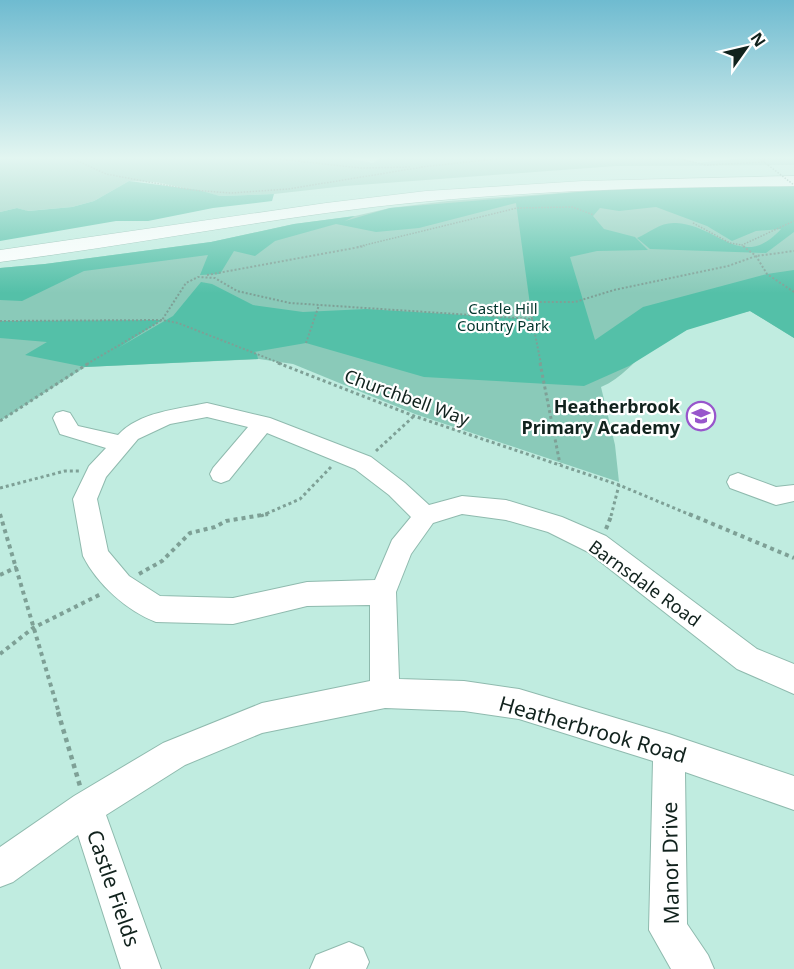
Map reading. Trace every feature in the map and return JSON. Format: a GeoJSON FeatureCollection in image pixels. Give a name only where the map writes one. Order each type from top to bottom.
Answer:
{"type":"FeatureCollection","features":[{"type":"Feature","properties":{"kind":"highway"},"geometry":{"type":"LineString","coordinates":[[0,247],[322,202]]}},
{"type":"Feature","properties":{"kind":"highway"},"geometry":{"type":"LineString","coordinates":[[0,256],[376,202]]}},
{"type":"Feature","properties":{"kind":"street"},"geometry":{"type":"LineString","coordinates":[[383,592],[307,594],[233,611],[156,609],[120,584],[96,556],[85,499],[97,472],[131,434],[165,418],[207,410],[263,423],[354,459],[397,489],[425,516],[401,548],[383,592],[385,693]]}},
{"type":"Feature","properties":{"kind":"street"},"geometry":{"type":"LineString","coordinates":[[63,418],[67,429],[72,432],[122,444]]}},
{"type":"Feature","properties":{"kind":"street"},"geometry":{"type":"LineString","coordinates":[[221,474],[263,423]]}},
{"type":"Feature","properties":{"kind":"street"},"geometry":{"type":"LineString","coordinates":[[738,482],[776,496],[793,490]]}},
{"type":"Feature","properties":{"kind":"street","name":"Barnsdale Road"},"geometry":{"type":"LineString","coordinates":[[425,516],[462,505],[506,510],[554,524],[597,544],[747,659],[794,679]]}},
{"type":"Feature","properties":{"kind":"street","name":"Heatherbrook Road"},"geometry":{"type":"LineString","coordinates":[[0,869],[86,807],[174,754],[262,718],[385,693],[464,696],[519,704],[669,750],[794,793]]}},
{"type":"Feature","properties":{"kind":"street","name":"Manor Drive"},"geometry":{"type":"LineString","coordinates":[[669,750],[668,930],[694,969]]}},
{"type":"Feature","properties":{"kind":"street","name":"Castle Fields"},"geometry":{"type":"LineString","coordinates":[[86,807],[141,969]]}},
{"type":"Feature","properties":{"kind":"path"},"geometry":{"type":"LineString","coordinates":[[0,421],[114,346],[162,320],[186,283],[194,278],[386,242],[517,208],[572,207],[594,215]]}},
{"type":"Feature","properties":{"kind":"path"},"geometry":{"type":"LineString","coordinates":[[742,245],[794,221]]}},
{"type":"Feature","properties":{"kind":"path"},"geometry":{"type":"LineString","coordinates":[[693,223],[730,243],[742,245],[756,256],[767,274],[794,292]]}},
{"type":"Feature","properties":{"kind":"path"},"geometry":{"type":"LineString","coordinates":[[560,465],[529,302],[575,302],[614,290],[728,266],[756,256],[794,251]]}},
{"type":"Feature","properties":{"kind":"path"},"geometry":{"type":"LineString","coordinates":[[202,276],[215,278],[237,291],[290,303],[532,319]]}},
{"type":"Feature","properties":{"kind":"path"},"geometry":{"type":"LineString","coordinates":[[306,343],[319,305]]}},
{"type":"Feature","properties":{"kind":"path","name":"Churchbell Way"},"geometry":{"type":"LineString","coordinates":[[0,321],[162,320],[191,327],[414,416],[619,485],[794,558]]}},
{"type":"Feature","properties":{"kind":"path"},"geometry":{"type":"LineString","coordinates":[[0,654],[33,628],[162,561],[190,533],[215,527],[226,521],[267,515],[300,499],[414,416]]}},
{"type":"Feature","properties":{"kind":"path"},"geometry":{"type":"LineString","coordinates":[[0,488],[65,471],[97,472]]}},
{"type":"Feature","properties":{"kind":"path"},"geometry":{"type":"LineString","coordinates":[[597,544],[610,521],[619,485]]}},
{"type":"Feature","properties":{"kind":"path"},"geometry":{"type":"LineString","coordinates":[[0,514],[86,807]]}},
{"type":"Feature","properties":{"kind":"path"},"geometry":{"type":"LineString","coordinates":[[0,575],[17,567]]}},
{"type":"Feature","properties":{"kind":"green space"},"geometry":{"type":"Polygon","coordinates":[[[0,202],[90,202],[72,207],[27,211],[17,208],[0,212],[0,202]]]}},
{"type":"Feature","properties":{"kind":"green space"},"geometry":{"type":"Polygon","coordinates":[[[90,202],[262,202],[213,208],[148,221],[116,221],[0,241],[0,212],[17,208],[28,211],[72,207],[90,202]]]}},
{"type":"Feature","properties":{"kind":"green space","name":"Castle Hill Country Park"},"geometry":{"type":"Polygon","coordinates":[[[438,202],[794,202],[794,338],[750,311],[737,314],[700,325],[664,340],[646,352],[622,374],[601,387],[615,445],[619,482],[415,414],[293,364],[259,359],[85,367],[0,421],[0,268],[211,242],[294,224],[355,216],[390,208],[438,202]]]}},
{"type":"Feature","properties":{"kind":"green space"},"geometry":{"type":"Polygon","coordinates":[[[458,202],[794,202],[794,232],[766,253],[650,249],[637,238],[660,226],[676,223],[705,231],[742,247],[754,246],[767,241],[781,229],[756,231],[732,241],[707,226],[656,207],[619,211],[600,208],[593,216],[604,229],[635,237],[648,250],[597,251],[570,257],[595,340],[643,307],[767,274],[794,270],[794,338],[750,311],[687,330],[629,366],[584,386],[424,377],[306,343],[254,352],[258,359],[85,367],[25,355],[47,342],[0,338],[0,321],[162,320],[118,348],[173,316],[201,282],[212,284],[253,305],[303,312],[366,309],[532,319],[516,203],[419,228],[376,232],[336,224],[275,241],[255,256],[234,251],[220,274],[200,275],[208,255],[84,271],[22,301],[0,300],[0,268],[211,242],[294,224],[355,216],[345,221],[390,208],[458,202]]]}},
{"type":"Feature","properties":{"kind":"place","name":"Heatherbrook Primary Academy"},"geometry":{"type":"Point","coordinates":[701,416]}}]}
